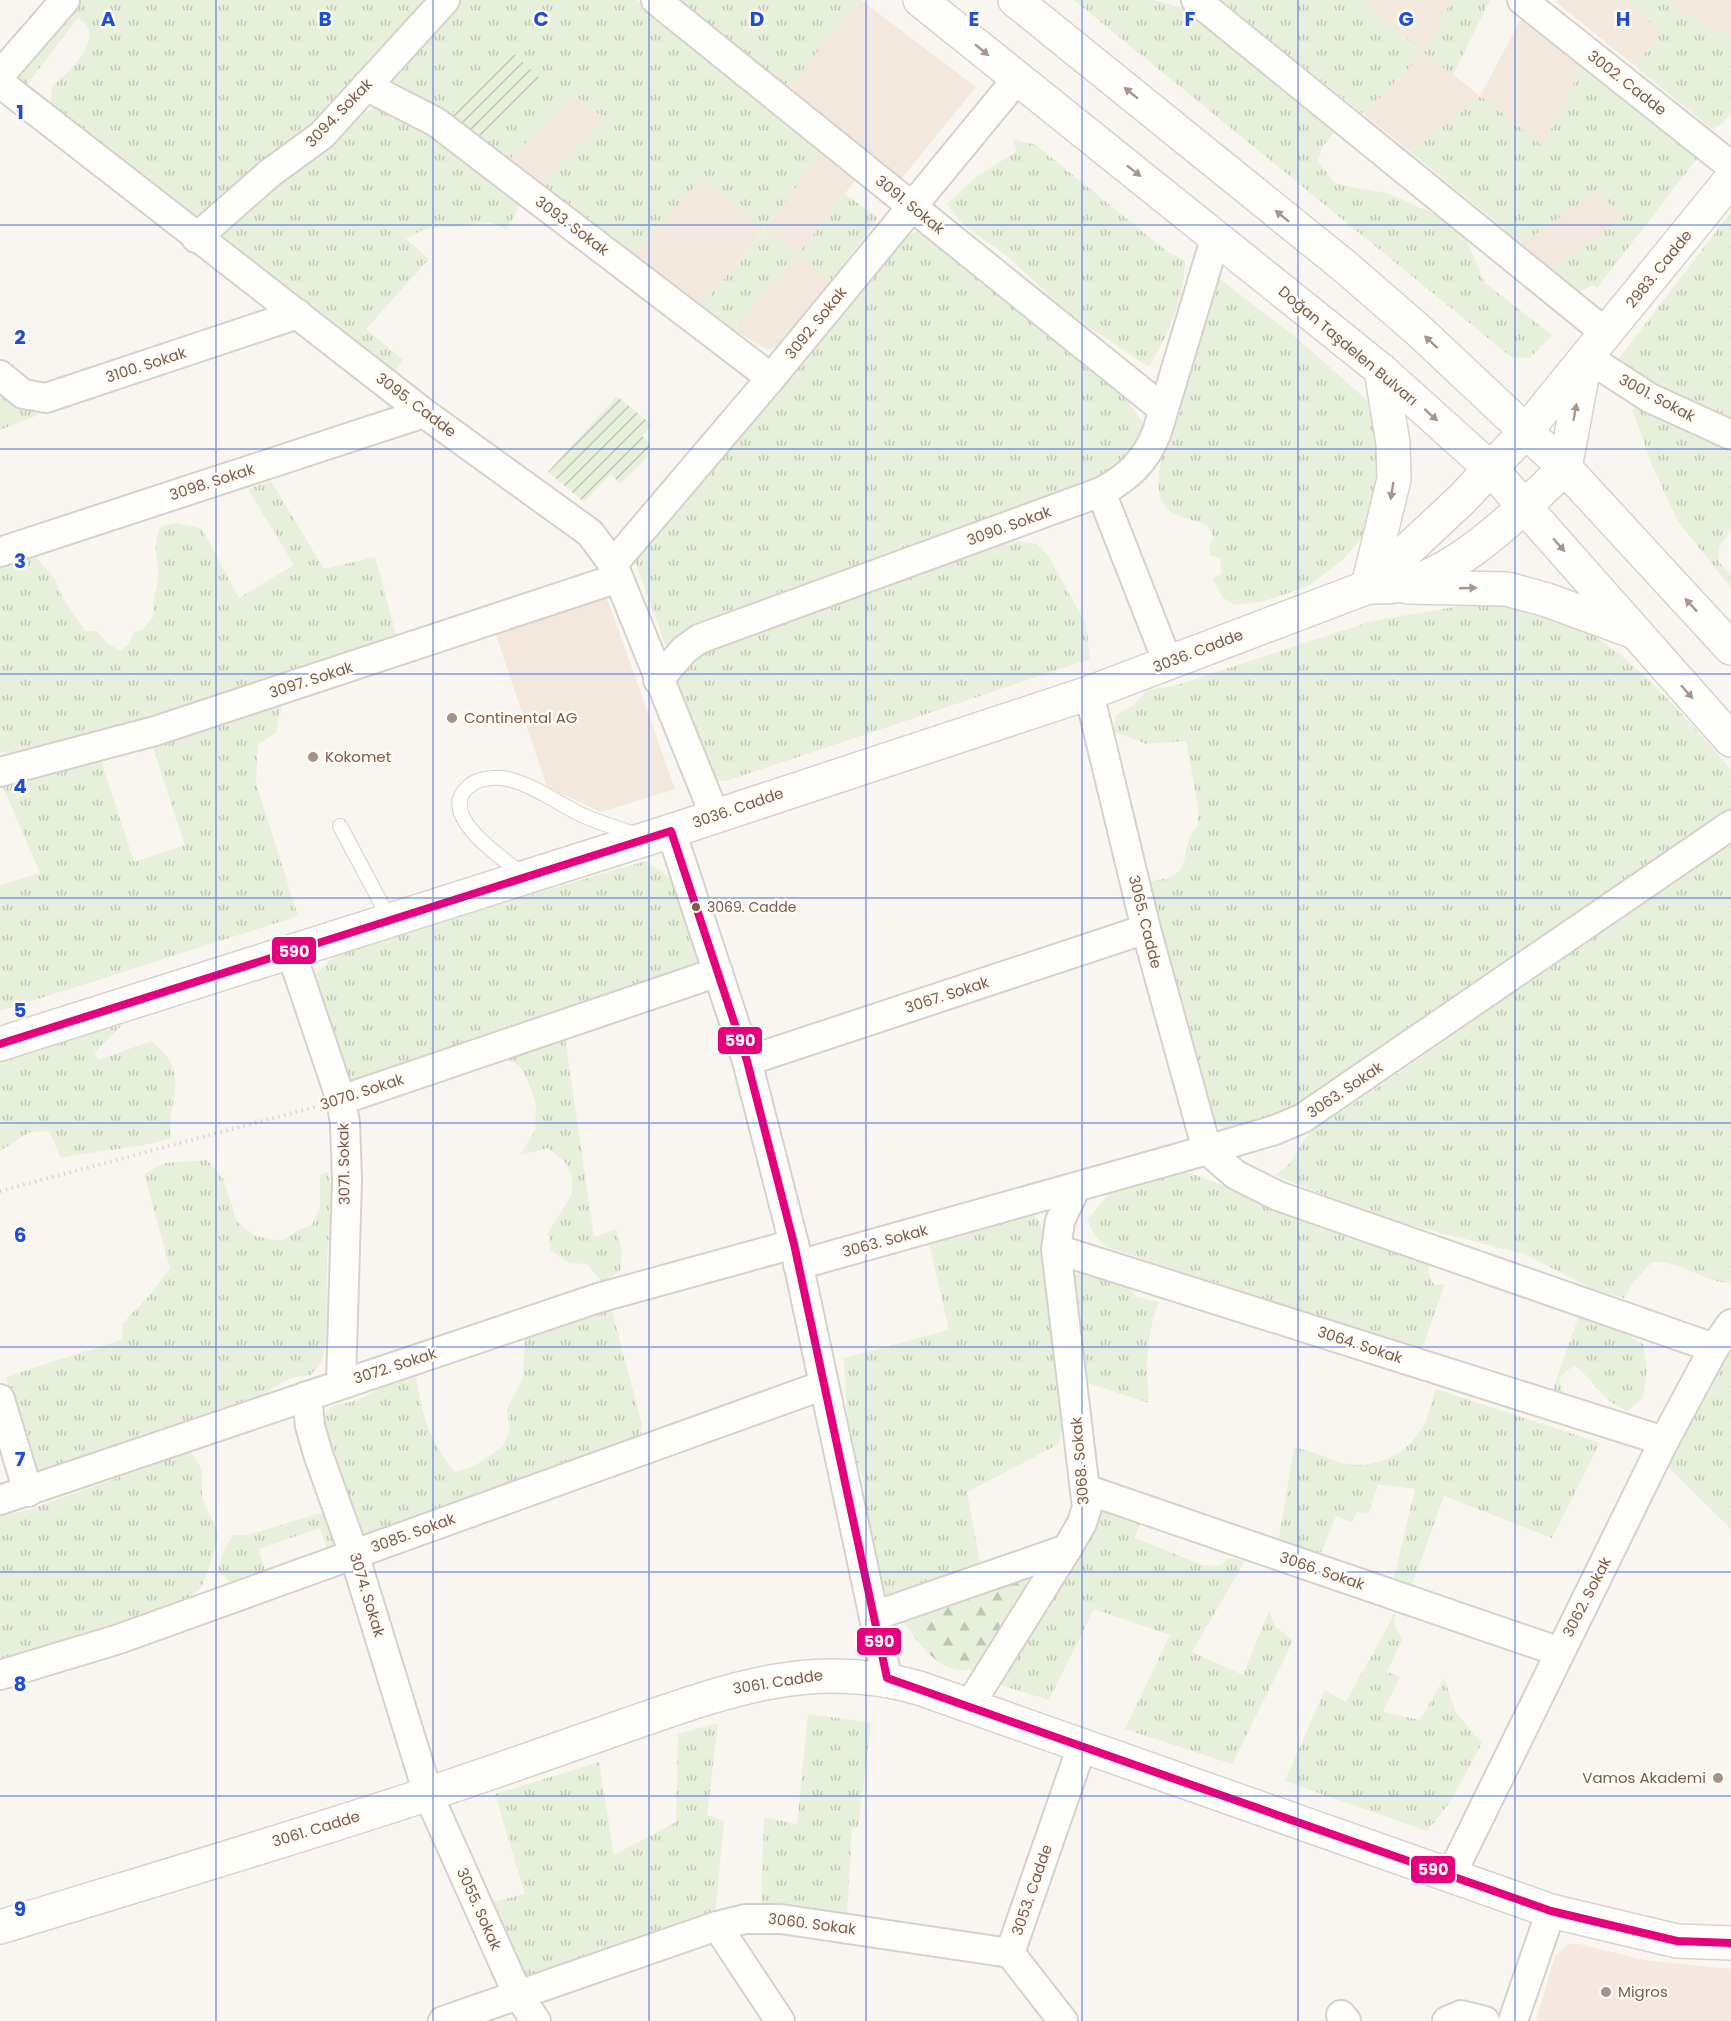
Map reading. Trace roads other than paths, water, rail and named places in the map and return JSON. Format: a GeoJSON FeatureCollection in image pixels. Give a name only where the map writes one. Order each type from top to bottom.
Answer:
{"type":"FeatureCollection","features":[{"type":"Feature","properties":{"kind":"street"},"geometry":{"type":"LineString","coordinates":[[0,75],[65,0]]}},
{"type":"Feature","properties":{"kind":"street","name":"3094. Sokak"},"geometry":{"type":"LineString","coordinates":[[196,238],[270,172],[315,141],[446,0]]}},
{"type":"Feature","properties":{"kind":"street","name":"3091. Sokak"},"geometry":{"type":"LineString","coordinates":[[656,0],[1163,409]]}},
{"type":"Feature","properties":{"kind":"street","name":"Doğan Taşdelen Bulvarı"},"geometry":{"type":"LineString","coordinates":[[920,0],[1381,370],[1492,470],[1731,740]]}},
{"type":"Feature","properties":{"kind":"street"},"geometry":{"type":"LineString","coordinates":[[1015,0],[1379,295],[1565,468],[1731,648]]}},
{"type":"Feature","properties":{"kind":"street","name":"3001. Sokak"},"geometry":{"type":"LineString","coordinates":[[1196,0],[1596,345],[1650,398],[1731,435]]}},
{"type":"Feature","properties":{"kind":"street","name":"3002. Cadde"},"geometry":{"type":"LineString","coordinates":[[1534,3],[1731,166]]}},
{"type":"Feature","properties":{"kind":"street","name":"3092. Sokak"},"geometry":{"type":"LineString","coordinates":[[616,571],[1017,79]]}},
{"type":"Feature","properties":{"kind":"street","name":"3095. Cadde"},"geometry":{"type":"LineString","coordinates":[[0,83],[196,238],[298,314],[424,413],[590,533],[616,571],[658,680],[715,816]]}},
{"type":"Feature","properties":{"kind":"street","name":"3093. Sokak"},"geometry":{"type":"LineString","coordinates":[[366,86],[436,122],[771,378]]}},
{"type":"Feature","properties":{"kind":"street","name":"2983. Cadde"},"geometry":{"type":"LineString","coordinates":[[1492,470],[1527,431],[1731,179]]}},
{"type":"Feature","properties":{"kind":"street","name":"3090. Sokak"},"geometry":{"type":"LineString","coordinates":[[658,680],[684,650],[699,639],[1101,492],[1136,470],[1149,452],[1216,236]]}},
{"type":"Feature","properties":{"kind":"street","name":"3100. Sokak"},"geometry":{"type":"LineString","coordinates":[[0,375],[23,394],[46,398],[298,314]]}},
{"type":"Feature","properties":{"kind":"street","name":"2983. Cadde"},"geometry":{"type":"LineString","coordinates":[[1565,468],[1596,345]]}},
{"type":"Feature","properties":{"kind":"street"},"geometry":{"type":"LineString","coordinates":[[1381,370],[1393,443],[1394,470],[1392,497],[1368,587],[1507,589],[1547,600],[1633,632]]}},
{"type":"Feature","properties":{"kind":"street","name":"3098. Sokak"},"geometry":{"type":"LineString","coordinates":[[0,552],[424,413]]}},
{"type":"Feature","properties":{"kind":"street","name":"3036. Cadde"},"geometry":{"type":"LineString","coordinates":[[0,1044],[660,835],[1089,693],[1368,587],[1397,586],[1439,570],[1475,547],[1525,506],[1565,468]]}},
{"type":"Feature","properties":{"kind":"street","name":"3036. Cadde"},"geometry":{"type":"LineString","coordinates":[[1368,587],[1492,470]]}},
{"type":"Feature","properties":{"kind":"street"},"geometry":{"type":"LineString","coordinates":[[1101,492],[1168,663]]}},
{"type":"Feature","properties":{"kind":"street","name":"3097. Sokak"},"geometry":{"type":"LineString","coordinates":[[0,772],[155,731],[616,571]]}},
{"type":"Feature","properties":{"kind":"street","name":"3065. Cadde"},"geometry":{"type":"LineString","coordinates":[[1089,693],[1146,929],[1207,1150]]}},
{"type":"Feature","properties":{"kind":"street","name":"3063. Sokak"},"geometry":{"type":"LineString","coordinates":[[796,1255],[1075,1189],[1275,1130],[1316,1111],[1731,825]]}},
{"type":"Feature","properties":{"kind":"street"},"geometry":{"type":"LineString","coordinates":[[660,835],[717,972],[747,1061],[796,1255],[886,1678]]}},
{"type":"Feature","properties":{"kind":"street","name":"3067. Sokak"},"geometry":{"type":"LineString","coordinates":[[747,1061],[1146,929]]}},
{"type":"Feature","properties":{"kind":"street","name":"3071. Sokak"},"geometry":{"type":"LineString","coordinates":[[291,952],[341,1100],[345,1123],[347,1180],[341,1384]]}},
{"type":"Feature","properties":{"kind":"street","name":"3070. Sokak"},"geometry":{"type":"LineString","coordinates":[[341,1100],[717,972]]}},
{"type":"Feature","properties":{"kind":"street"},"geometry":{"type":"LineString","coordinates":[[1207,1150],[1236,1175],[1278,1196],[1714,1348]]}},
{"type":"Feature","properties":{"kind":"street","name":"3068. Sokak"},"geometry":{"type":"LineString","coordinates":[[969,1706],[1067,1549],[1082,1523],[1087,1507],[1056,1249],[1058,1228],[1075,1189]]}},
{"type":"Feature","properties":{"kind":"street","name":"3064. Sokak"},"geometry":{"type":"LineString","coordinates":[[1056,1249],[1665,1442]]}},
{"type":"Feature","properties":{"kind":"street","name":"3072. Sokak"},"geometry":{"type":"LineString","coordinates":[[0,1500],[598,1298],[796,1255]]}},
{"type":"Feature","properties":{"kind":"street","name":"3062. Sokak"},"geometry":{"type":"LineString","coordinates":[[1451,1875],[1665,1442],[1714,1348],[1731,1323]]}},
{"type":"Feature","properties":{"kind":"street","name":"3085. Sokak"},"geometry":{"type":"LineString","coordinates":[[0,1675],[119,1639],[824,1385]]}},
{"type":"Feature","properties":{"kind":"street","name":"3074. Sokak"},"geometry":{"type":"LineString","coordinates":[[307,1396],[310,1426],[318,1454],[354,1554],[428,1794]]}},
{"type":"Feature","properties":{"kind":"street"},"geometry":{"type":"LineString","coordinates":[[0,1399],[28,1492]]}},
{"type":"Feature","properties":{"kind":"street","name":"3066. Sokak"},"geometry":{"type":"LineString","coordinates":[[1085,1489],[1560,1652]]}},
{"type":"Feature","properties":{"kind":"street"},"geometry":{"type":"LineString","coordinates":[[874,1616],[1067,1549]]}},
{"type":"Feature","properties":{"kind":"street","name":"3061. Cadde"},"geometry":{"type":"LineString","coordinates":[[0,1927],[428,1794],[738,1687],[828,1674],[886,1678],[1551,1911],[1677,1941],[1731,1943]]}},
{"type":"Feature","properties":{"kind":"street","name":"3053. Cadde"},"geometry":{"type":"LineString","coordinates":[[1063,2021],[1010,1953],[1082,1746]]}},
{"type":"Feature","properties":{"kind":"street","name":"3055. Sokak"},"geometry":{"type":"LineString","coordinates":[[428,1794],[518,1995],[536,2021]]}},
{"type":"Feature","properties":{"kind":"street"},"geometry":{"type":"LineString","coordinates":[[1513,2021],[1551,1911]]}},
{"type":"Feature","properties":{"kind":"street","name":"3060. Sokak"},"geometry":{"type":"LineString","coordinates":[[443,2021],[717,1926],[745,1919],[781,1919],[1010,1953]]}},
{"type":"Feature","properties":{"kind":"street"},"geometry":{"type":"LineString","coordinates":[[717,1926],[780,2021]]}},
{"type":"Feature","properties":{"kind":"street"},"geometry":{"type":"LineString","coordinates":[[1447,2021],[1461,2015],[1485,2021]]}},
{"type":"Feature","properties":{"kind":"lane"},"geometry":{"type":"LineString","coordinates":[[527,877],[482,842],[461,815],[459,803],[463,791],[473,782],[502,778],[517,782],[584,815],[660,835]]}},
{"type":"Feature","properties":{"kind":"lane"},"geometry":{"type":"LineString","coordinates":[[340,826],[390,920]]}},
{"type":"Feature","properties":{"kind":"place","name":"Continental AG"},"geometry":{"type":"Point","coordinates":[452,718]}},
{"type":"Feature","properties":{"kind":"place","name":"Kokomet"},"geometry":{"type":"Point","coordinates":[313,757]}},
{"type":"Feature","properties":{"kind":"place","name":"3069. Cadde"},"geometry":{"type":"Point","coordinates":[696,907]}},
{"type":"Feature","properties":{"kind":"place","name":"Vamos Akademi"},"geometry":{"type":"Point","coordinates":[1718,1778]}},
{"type":"Feature","properties":{"kind":"place","name":"Migros"},"geometry":{"type":"Point","coordinates":[1606,1992]}}]}
